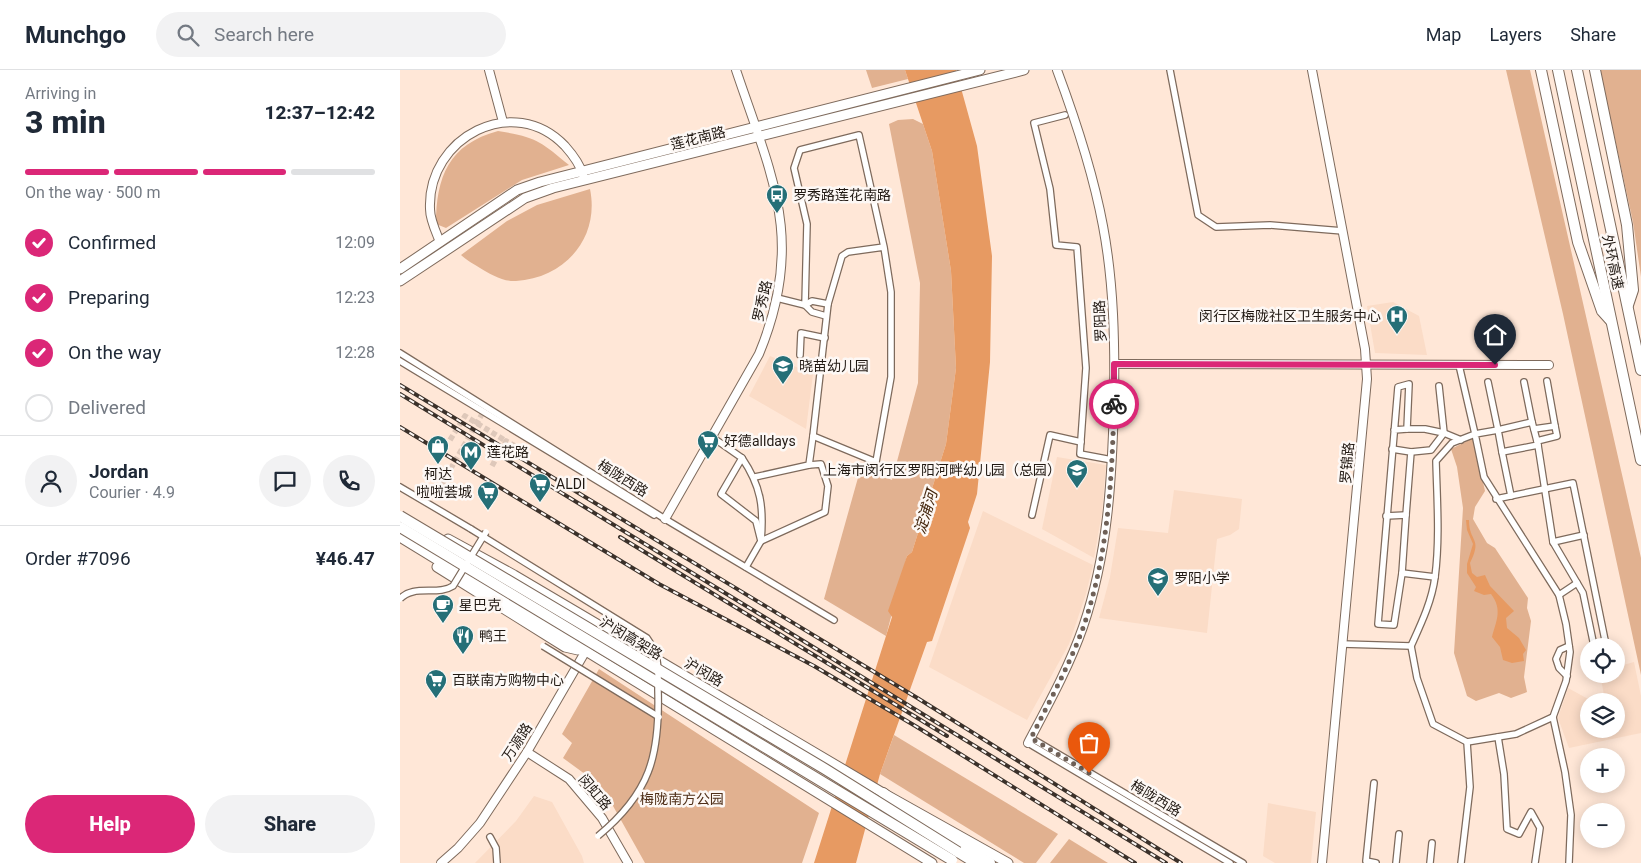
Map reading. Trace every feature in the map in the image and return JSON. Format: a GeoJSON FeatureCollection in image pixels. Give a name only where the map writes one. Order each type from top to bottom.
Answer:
{"type":"FeatureCollection","features":[{"type":"Feature","properties":{"kind":"highway"},"geometry":{"type":"LineString","coordinates":[[1541,70],[1578,242],[1602,310],[1612,321]]}},
{"type":"Feature","properties":{"kind":"highway","name":"外环高速"},"geometry":{"type":"LineString","coordinates":[[1558,70],[1641,460]]}},
{"type":"Feature","properties":{"kind":"highway","name":"外环高速"},"geometry":{"type":"LineString","coordinates":[[1577,70],[1641,370]]}},
{"type":"Feature","properties":{"kind":"highway"},"geometry":{"type":"LineString","coordinates":[[1595,70],[1627,225],[1633,290],[1628,307]]}},
{"type":"Feature","properties":{"kind":"highway","name":"沪闵高架路"},"geometry":{"type":"LineString","coordinates":[[400,516],[825,769],[956,860]]}},
{"type":"Feature","properties":{"kind":"highway","name":"沪闵高架路"},"geometry":{"type":"LineString","coordinates":[[400,527],[956,860],[977,863]]}},
{"type":"Feature","properties":{"kind":"highway","name":"沪闵路"},"geometry":{"type":"LineString","coordinates":[[883,793],[914,818],[990,863]]}},
{"type":"Feature","properties":{"kind":"main road","name":"莲花南路"},"geometry":{"type":"LineString","coordinates":[[400,281],[525,198],[583,176],[756,127],[980,70]]}},
{"type":"Feature","properties":{"kind":"main road","name":"莲花南路"},"geometry":{"type":"LineString","coordinates":[[400,268],[517,190],[540,182],[583,176],[759,137],[1024,70]]}},
{"type":"Feature","properties":{"kind":"main road","name":"沪闵路"},"geometry":{"type":"LineString","coordinates":[[400,511],[597,624],[883,793]]}},
{"type":"Feature","properties":{"kind":"main road"},"geometry":{"type":"LineString","coordinates":[[401,539],[411,550],[565,647],[586,652],[932,863]]}},
{"type":"Feature","properties":{"kind":"main road"},"geometry":{"type":"LineString","coordinates":[[883,793],[1008,863]]}},
{"type":"Feature","properties":{"kind":"street"},"geometry":{"type":"LineString","coordinates":[[489,70],[503,122]]}},
{"type":"Feature","properties":{"kind":"street","name":"罗秀路"},"geometry":{"type":"LineString","coordinates":[[665,519],[759,354],[769,330],[777,298],[783,255],[781,213],[775,187],[736,70]]}},
{"type":"Feature","properties":{"kind":"street","name":"罗阳路"},"geometry":{"type":"LineString","coordinates":[[1029,740],[1071,658],[1095,588],[1104,542],[1112,460],[1114,364],[1110,272],[1104,228],[1083,145],[1057,70]]}},
{"type":"Feature","properties":{"kind":"street"},"geometry":{"type":"LineString","coordinates":[[1170,70],[1198,215],[1216,227],[1270,226],[1342,231]]}},
{"type":"Feature","properties":{"kind":"street","name":"罗锦路"},"geometry":{"type":"LineString","coordinates":[[1312,70],[1367,364],[1322,863]]}},
{"type":"Feature","properties":{"kind":"street"},"geometry":{"type":"LineString","coordinates":[[1065,115],[1034,123],[1050,189],[1056,245],[1077,247],[1086,368],[1080,454],[1112,460]]}},
{"type":"Feature","properties":{"kind":"street"},"geometry":{"type":"LineString","coordinates":[[440,242],[430,209],[432,182],[447,152],[457,142],[470,134],[503,122],[538,127],[556,137],[573,154],[583,176]]}},
{"type":"Feature","properties":{"kind":"street"},"geometry":{"type":"LineString","coordinates":[[805,305],[807,224],[794,168],[800,150],[859,135],[884,248],[891,292],[891,376],[876,462],[812,436]]}},
{"type":"Feature","properties":{"kind":"street"},"geometry":{"type":"LineString","coordinates":[[809,465],[826,316],[842,256],[848,252],[884,248]]}},
{"type":"Feature","properties":{"kind":"street"},"geometry":{"type":"LineString","coordinates":[[777,298],[805,305],[812,312],[826,316]]}},
{"type":"Feature","properties":{"kind":"street"},"geometry":{"type":"LineString","coordinates":[[805,305],[812,302],[828,304]]}},
{"type":"Feature","properties":{"kind":"street"},"geometry":{"type":"LineString","coordinates":[[800,356],[801,333],[824,338]]}},
{"type":"Feature","properties":{"kind":"street","name":"梅陇西路"},"geometry":{"type":"LineString","coordinates":[[400,354],[665,519],[834,620]]}},
{"type":"Feature","properties":{"kind":"street"},"geometry":{"type":"LineString","coordinates":[[400,362],[646,512],[665,519]]}},
{"type":"Feature","properties":{"kind":"street"},"geometry":{"type":"LineString","coordinates":[[1114,364],[1549,365]]}},
{"type":"Feature","properties":{"kind":"street"},"geometry":{"type":"LineString","coordinates":[[1459,365],[1484,477],[1496,499],[1559,596],[1569,646],[1567,676],[1553,716],[1565,772],[1570,815],[1569,863]]}},
{"type":"Feature","properties":{"kind":"street"},"geometry":{"type":"LineString","coordinates":[[1488,382],[1511,496]]}},
{"type":"Feature","properties":{"kind":"street"},"geometry":{"type":"LineString","coordinates":[[1524,382],[1537,443],[1553,542],[1583,593],[1592,638]]}},
{"type":"Feature","properties":{"kind":"street"},"geometry":{"type":"LineString","coordinates":[[1502,452],[1557,436],[1547,382]]}},
{"type":"Feature","properties":{"kind":"street"},"geometry":{"type":"LineString","coordinates":[[1407,429],[1409,384],[1398,387],[1378,624],[1394,625],[1402,573],[1411,452]]}},
{"type":"Feature","properties":{"kind":"street"},"geometry":{"type":"LineString","coordinates":[[1392,450],[1411,452],[1431,450],[1444,433],[1439,386]]}},
{"type":"Feature","properties":{"kind":"street"},"geometry":{"type":"LineString","coordinates":[[1532,422],[1475,434],[1452,444],[1436,461],[1438,521],[1435,577],[1423,619],[1411,646],[1417,678],[1434,724],[1467,742],[1516,734],[1553,716]]}},
{"type":"Feature","properties":{"kind":"street"},"geometry":{"type":"LineString","coordinates":[[1534,429],[1555,426]]}},
{"type":"Feature","properties":{"kind":"street"},"geometry":{"type":"LineString","coordinates":[[1394,430],[1424,429],[1444,433],[1461,440]]}},
{"type":"Feature","properties":{"kind":"street"},"geometry":{"type":"LineString","coordinates":[[1032,515],[1050,435],[1081,442]]}},
{"type":"Feature","properties":{"kind":"street"},"geometry":{"type":"LineString","coordinates":[[712,437],[742,458],[755,477],[761,500],[763,520],[762,541],[746,567]]}},
{"type":"Feature","properties":{"kind":"street"},"geometry":{"type":"LineString","coordinates":[[742,458],[721,494],[756,520],[762,541]]}},
{"type":"Feature","properties":{"kind":"street"},"geometry":{"type":"LineString","coordinates":[[755,477],[820,464],[828,486],[824,512],[762,541]]}},
{"type":"Feature","properties":{"kind":"street"},"geometry":{"type":"LineString","coordinates":[[1496,499],[1573,483],[1605,638]]}},
{"type":"Feature","properties":{"kind":"street"},"geometry":{"type":"LineString","coordinates":[[400,487],[485,535],[648,638],[657,656],[659,717],[656,746],[642,786],[634,802],[620,818],[598,836]]}},
{"type":"Feature","properties":{"kind":"street"},"geometry":{"type":"LineString","coordinates":[[1386,516],[1406,515]]}},
{"type":"Feature","properties":{"kind":"street"},"geometry":{"type":"LineString","coordinates":[[401,539],[417,521]]}},
{"type":"Feature","properties":{"kind":"street"},"geometry":{"type":"LineString","coordinates":[[400,599],[403,595],[417,591],[448,590],[453,586],[485,535]]}},
{"type":"Feature","properties":{"kind":"street"},"geometry":{"type":"LineString","coordinates":[[1553,542],[1584,535]]}},
{"type":"Feature","properties":{"kind":"street"},"geometry":{"type":"LineString","coordinates":[[1402,573],[1435,577]]}},
{"type":"Feature","properties":{"kind":"street"},"geometry":{"type":"LineString","coordinates":[[1559,596],[1577,583]]}},
{"type":"Feature","properties":{"kind":"street","name":"万源路"},"geometry":{"type":"LineString","coordinates":[[441,863],[458,848],[480,823],[527,752],[586,652],[597,624]]}},
{"type":"Feature","properties":{"kind":"street"},"geometry":{"type":"LineString","coordinates":[[1342,644],[1411,646]]}},
{"type":"Feature","properties":{"kind":"street"},"geometry":{"type":"LineString","coordinates":[[543,646],[659,717]]}},
{"type":"Feature","properties":{"kind":"street"},"geometry":{"type":"LineString","coordinates":[[1567,676],[1558,668],[1556,659],[1560,650],[1569,646]]}},
{"type":"Feature","properties":{"kind":"street"},"geometry":{"type":"LineString","coordinates":[[1498,737],[1504,774],[1507,829],[1519,834],[1531,812],[1540,828],[1535,863]]}},
{"type":"Feature","properties":{"kind":"street","name":"梅陇西路"},"geometry":{"type":"LineString","coordinates":[[1029,740],[1230,863]]}},
{"type":"Feature","properties":{"kind":"street"},"geometry":{"type":"LineString","coordinates":[[1462,863],[1470,787],[1467,742]]}},
{"type":"Feature","properties":{"kind":"street","name":"闵虹路"},"geometry":{"type":"LineString","coordinates":[[527,752],[568,779],[602,818],[628,863]]}},
{"type":"Feature","properties":{"kind":"street"},"geometry":{"type":"LineString","coordinates":[[1374,783],[1366,862],[1376,863]]}},
{"type":"Feature","properties":{"kind":"street","name":"梅陇西路"},"geometry":{"type":"LineString","coordinates":[[1111,789],[1243,863]]}},
{"type":"Feature","properties":{"kind":"street"},"geometry":{"type":"LineString","coordinates":[[1396,863],[1399,834]]}},
{"type":"Feature","properties":{"kind":"street"},"geometry":{"type":"LineString","coordinates":[[490,837],[496,848],[497,863]]}},
{"type":"Feature","properties":{"kind":"street"},"geometry":{"type":"LineString","coordinates":[[1430,863],[1432,843]]}},
{"type":"Feature","properties":{"kind":"shaded area","name":"闵行区梅陇社区卫生服务中心"},"geometry":{"type":"Polygon","coordinates":[[[1393,302],[1419,316],[1427,355],[1375,353],[1367,306],[1393,302]]]}},
{"type":"Feature","properties":{"kind":"shaded area","name":"晓苗幼儿园"},"geometry":{"type":"Polygon","coordinates":[[[770,356],[813,374],[806,429],[749,396],[770,356]]]}},
{"type":"Feature","properties":{"kind":"shaded area","name":"上海市闵行区罗阳河畔幼儿园（总园）"},"geometry":{"type":"Polygon","coordinates":[[[1057,457],[1106,465],[1102,512],[1094,558],[1042,529],[1057,457]]]}},
{"type":"Feature","properties":{"kind":"shaded area","name":"罗阳小学"},"geometry":{"type":"Polygon","coordinates":[[[1174,490],[1242,499],[1239,529],[1230,535],[1217,539],[1207,633],[1099,618],[1110,577],[1118,528],[1168,533],[1174,490]]]}},
{"type":"Feature","properties":{"kind":"shaded area"},"geometry":{"type":"Polygon","coordinates":[[[983,511],[1093,565],[1086,594],[1069,644],[1027,720],[929,667],[983,511]]]}},
{"type":"Feature","properties":{"kind":"shaded area"},"geometry":{"type":"Polygon","coordinates":[[[1634,662],[1641,696],[1641,733],[1625,736],[1625,693],[1604,693],[1602,683],[1625,683],[1625,664],[1634,662]]]}},
{"type":"Feature","properties":{"kind":"shaded area"},"geometry":{"type":"Polygon","coordinates":[[[1568,688],[1580,695],[1580,738],[1617,738],[1569,748],[1558,718],[1568,688]]]}},
{"type":"Feature","properties":{"kind":"shaded area"},"geometry":{"type":"Polygon","coordinates":[[[534,796],[552,802],[584,863],[475,863],[516,821],[534,796]]]}},
{"type":"Feature","properties":{"kind":"shaded area"},"geometry":{"type":"Polygon","coordinates":[[[1268,803],[1316,812],[1311,863],[1275,863],[1263,856],[1268,803]]]}},
{"type":"Feature","properties":{"kind":"green space"},"geometry":{"type":"Polygon","coordinates":[[[866,70],[905,70],[908,79],[872,88],[866,70]]]}},
{"type":"Feature","properties":{"kind":"green space"},"geometry":{"type":"Polygon","coordinates":[[[1506,70],[1530,70],[1641,558],[1641,675],[1563,314],[1506,70]]]}},
{"type":"Feature","properties":{"kind":"green space"},"geometry":{"type":"Polygon","coordinates":[[[1600,70],[1641,70],[1641,277],[1633,222],[1600,70]]]}},
{"type":"Feature","properties":{"kind":"green space"},"geometry":{"type":"Polygon","coordinates":[[[913,119],[923,124],[932,151],[951,271],[956,368],[946,444],[912,552],[907,556],[886,636],[824,599],[861,467],[892,480],[918,383],[920,283],[889,124],[898,120],[913,119]]]}},
{"type":"Feature","properties":{"kind":"green space"},"geometry":{"type":"Polygon","coordinates":[[[498,131],[521,135],[537,141],[569,165],[522,180],[446,228],[436,224],[439,191],[449,165],[468,144],[498,131]]]}},
{"type":"Feature","properties":{"kind":"green space"},"geometry":{"type":"Polygon","coordinates":[[[590,189],[592,207],[590,224],[584,239],[564,263],[550,272],[534,278],[516,281],[506,280],[488,273],[461,255],[507,221],[537,205],[590,189]]]}},
{"type":"Feature","properties":{"kind":"green space"},"geometry":{"type":"Polygon","coordinates":[[[1473,438],[1485,491],[1475,507],[1473,519],[1487,543],[1495,548],[1528,598],[1527,608],[1531,621],[1524,677],[1527,692],[1511,698],[1499,693],[1476,701],[1467,696],[1454,653],[1463,508],[1457,467],[1451,449],[1473,438]]]}},
{"type":"Feature","properties":{"kind":"green space","name":"梅陇南方公园"},"geometry":{"type":"Polygon","coordinates":[[[599,669],[819,813],[802,863],[645,863],[608,797],[589,777],[563,758],[572,743],[562,734],[599,669]]]}},
{"type":"Feature","properties":{"kind":"green space"},"geometry":{"type":"Polygon","coordinates":[[[894,735],[1058,834],[1036,863],[1024,863],[880,774],[894,735]]]}},
{"type":"Feature","properties":{"kind":"green space"},"geometry":{"type":"Polygon","coordinates":[[[1069,839],[1108,863],[1050,863],[1069,839]]]}},
{"type":"Feature","properties":{"kind":"water","name":"淀浦河"},"geometry":{"type":"Polygon","coordinates":[[[905,70],[956,70],[977,146],[992,256],[990,362],[977,494],[968,522],[970,528],[932,641],[927,642],[880,774],[856,863],[814,863],[892,617],[888,611],[907,556],[912,552],[946,444],[956,368],[951,271],[932,151],[905,70]]]}},
{"type":"Feature","properties":{"kind":"water"},"geometry":{"type":"Polygon","coordinates":[[[1466,520],[1469,520],[1475,544],[1474,555],[1470,563],[1472,573],[1477,577],[1485,575],[1490,586],[1514,611],[1506,618],[1507,628],[1519,638],[1526,650],[1523,654],[1524,661],[1512,663],[1503,660],[1500,647],[1492,637],[1497,621],[1497,605],[1491,594],[1484,595],[1474,591],[1476,587],[1467,573],[1467,564],[1473,544],[1467,530],[1466,520]]]}},
{"type":"Feature","properties":{"kind":"tunnel"},"geometry":{"type":"LineString","coordinates":[[442,484],[482,414]]}},
{"type":"Feature","properties":{"kind":"tunnel"},"geometry":{"type":"LineString","coordinates":[[450,440],[465,416],[506,441]]}},
{"type":"Feature","properties":{"kind":"tunnel"},"geometry":{"type":"LineString","coordinates":[[492,466],[506,441],[515,446]]}},
{"type":"Feature","properties":{"kind":"railway"},"geometry":{"type":"LineString","coordinates":[[400,385],[919,699],[1181,863]]}},
{"type":"Feature","properties":{"kind":"railway"},"geometry":{"type":"LineString","coordinates":[[400,394],[1166,863]]}},
{"type":"Feature","properties":{"kind":"railway"},"geometry":{"type":"LineString","coordinates":[[400,427],[659,584],[814,666],[917,727],[1135,863]]}},
{"type":"Feature","properties":{"kind":"railway"},"geometry":{"type":"LineString","coordinates":[[620,537],[947,736]]}},
{"type":"Feature","properties":{"kind":"way so far"},"geometry":{"type":"LineString","coordinates":[[1089,773],[1031,738],[1071,658],[1095,588],[1104,542],[1110,494],[1114,404]]}},
{"type":"Feature","properties":{"kind":"place","name":"罗秀路莲花南路"},"geometry":{"type":"Point","coordinates":[777,214]}},
{"type":"Feature","properties":{"kind":"place","name":"闵行区梅陇社区卫生服务中心"},"geometry":{"type":"Point","coordinates":[1397,335]}},
{"type":"Feature","properties":{"kind":"place","name":"晓苗幼儿园"},"geometry":{"type":"Point","coordinates":[783,385]}},
{"type":"Feature","properties":{"kind":"place","name":"好德alldays"},"geometry":{"type":"Point","coordinates":[708,460]}},
{"type":"Feature","properties":{"kind":"place","name":"柯达"},"geometry":{"type":"Point","coordinates":[438,465]}},
{"type":"Feature","properties":{"kind":"place","name":"莲花路"},"geometry":{"type":"Point","coordinates":[471,471]}},
{"type":"Feature","properties":{"kind":"place","name":"上海市闵行区罗阳河畔幼儿园（总园）"},"geometry":{"type":"Point","coordinates":[1077,489]}},
{"type":"Feature","properties":{"kind":"place","name":"ALDI"},"geometry":{"type":"Point","coordinates":[540,503]}},
{"type":"Feature","properties":{"kind":"place","name":"啦啦荟城"},"geometry":{"type":"Point","coordinates":[488,511]}},
{"type":"Feature","properties":{"kind":"place","name":"罗阳小学"},"geometry":{"type":"Point","coordinates":[1158,597]}},
{"type":"Feature","properties":{"kind":"place","name":"星巴克"},"geometry":{"type":"Point","coordinates":[443,624]}},
{"type":"Feature","properties":{"kind":"place","name":"鸭王"},"geometry":{"type":"Point","coordinates":[463,655]}},
{"type":"Feature","properties":{"kind":"place","name":"百联南方购物中心"},"geometry":{"type":"Point","coordinates":[436,699]}},
{"type":"Feature","properties":{"kind":"route"},"geometry":{"type":"LineString","coordinates":[[1114,404],[1114,364],[1495,365]]}}]}
